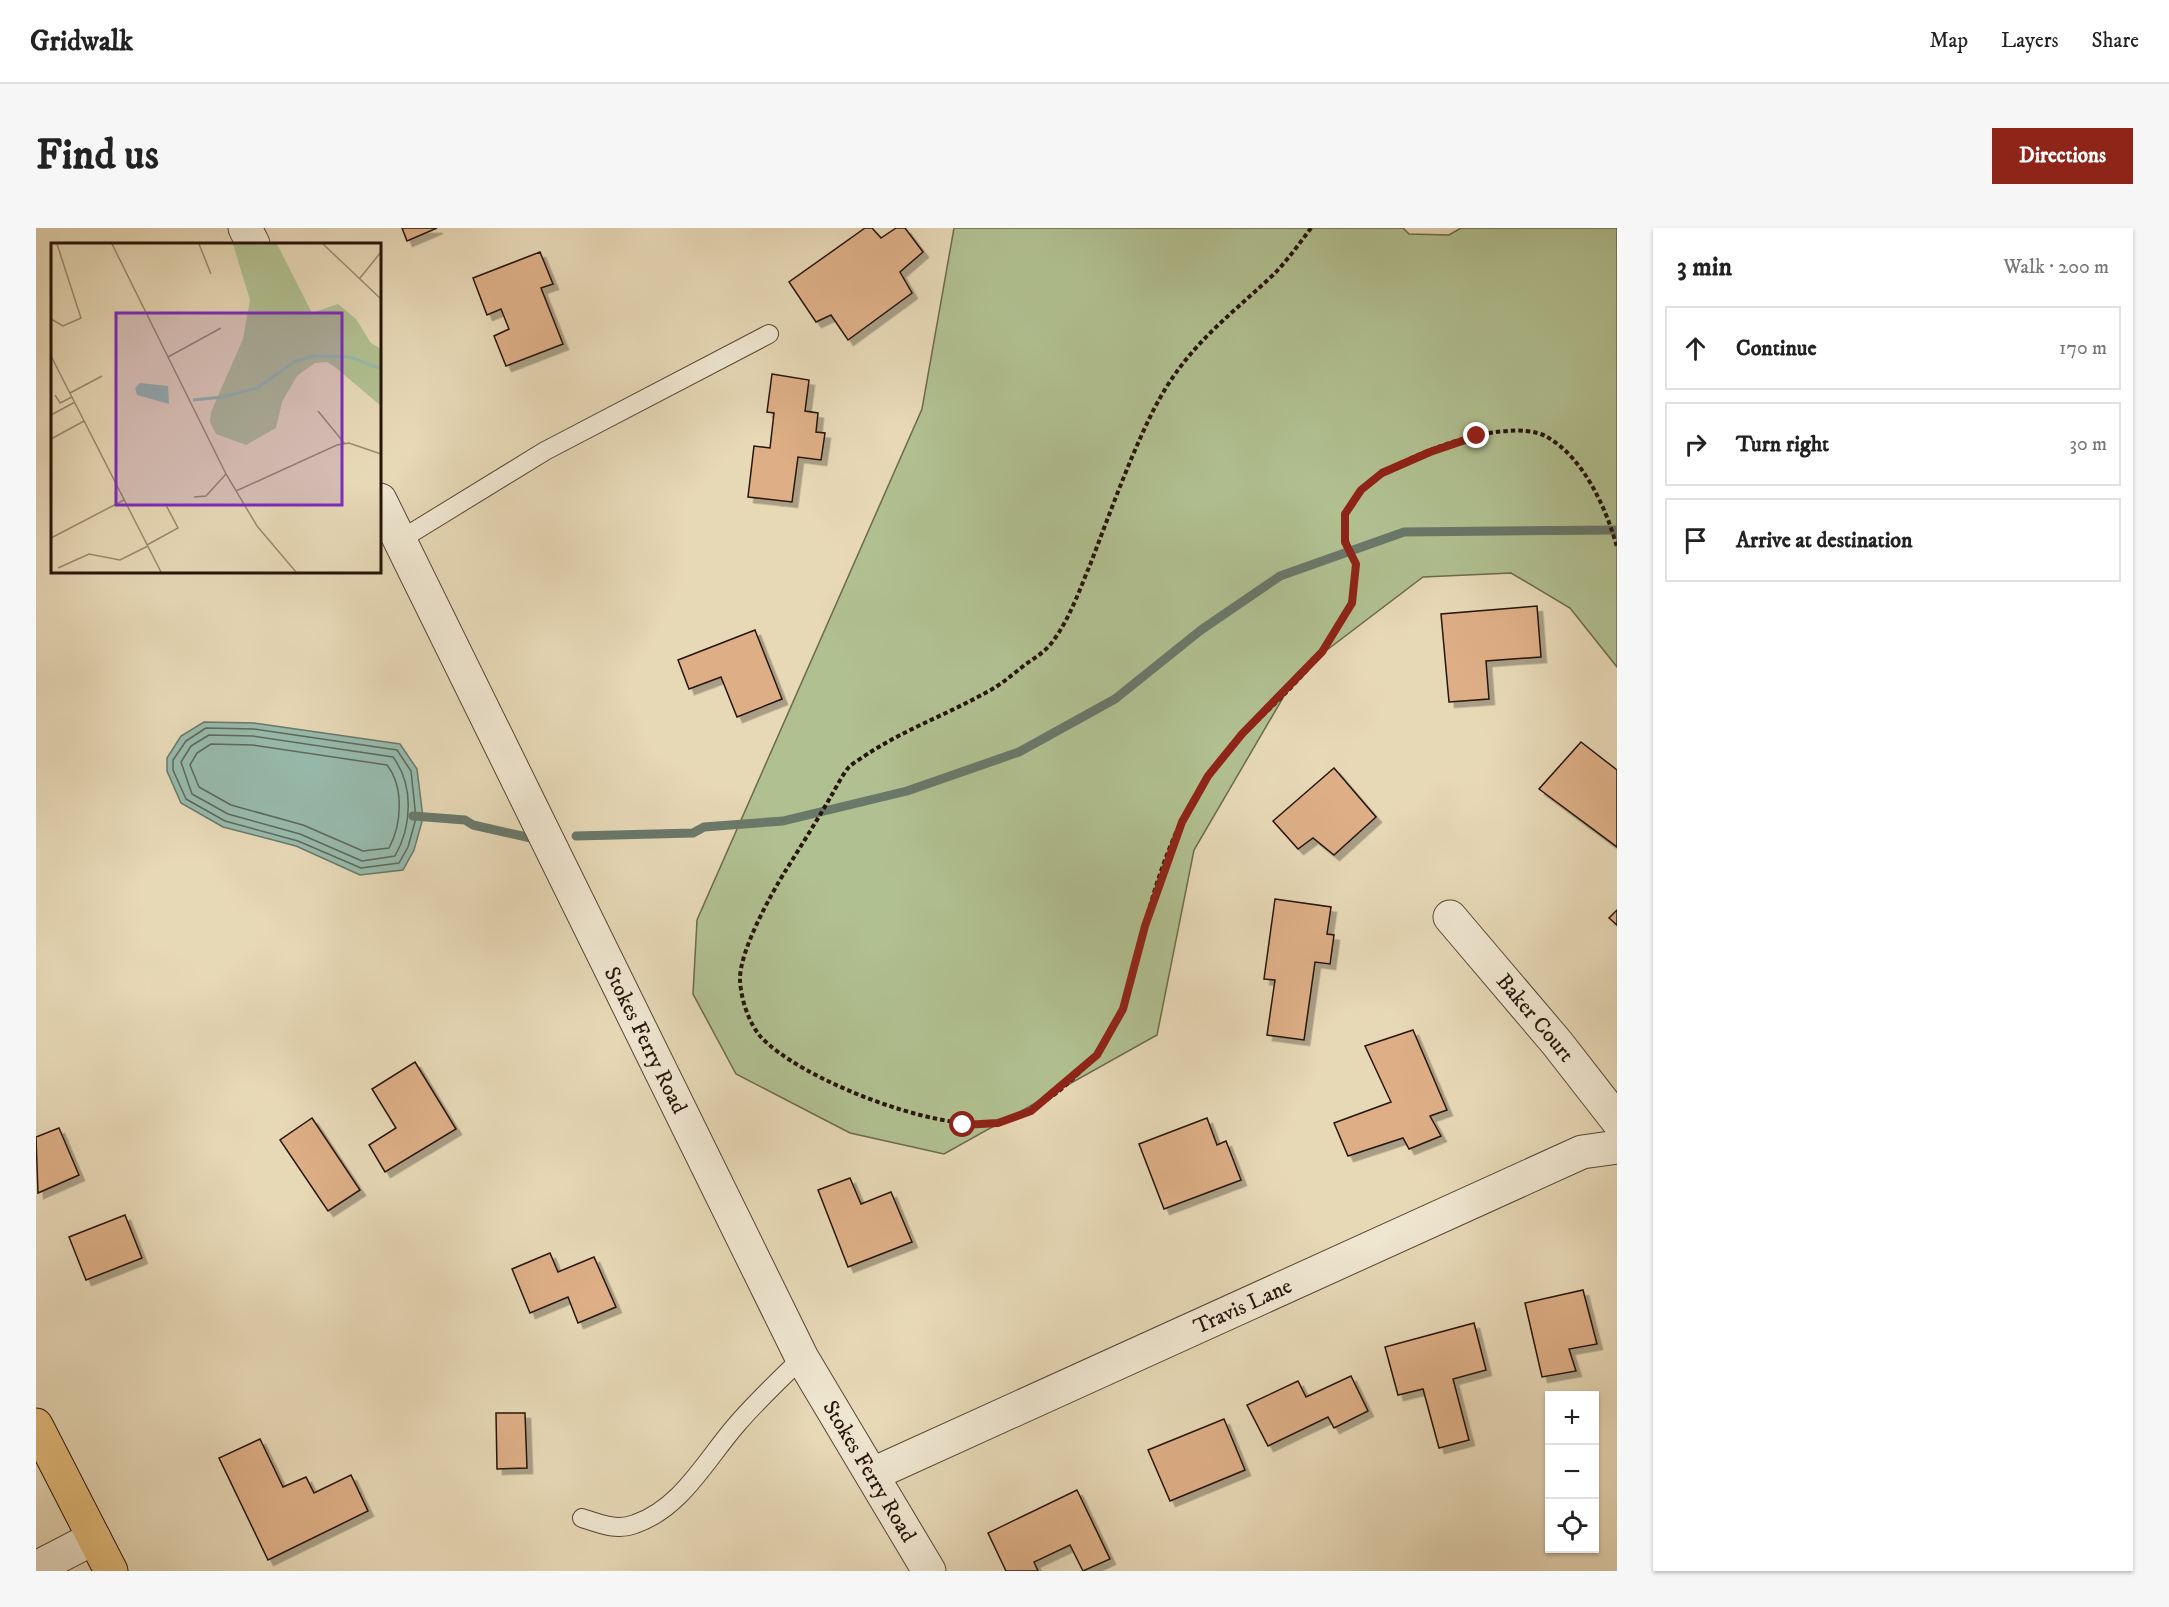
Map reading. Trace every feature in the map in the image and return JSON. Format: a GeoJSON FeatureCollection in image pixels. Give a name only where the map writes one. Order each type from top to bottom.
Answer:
{"type":"FeatureCollection","features":[{"type":"Feature","properties":{"kind":"main road"},"geometry":{"type":"LineString","coordinates":[[36,1425],[111,1571]]}},
{"type":"Feature","properties":{"kind":"street"},"geometry":{"type":"LineString","coordinates":[[245,228],[252,243]]}},
{"type":"Feature","properties":{"kind":"street","name":"Stokes Ferry Road"},"geometry":{"type":"LineString","coordinates":[[381,502],[802,1358],[929,1571]]}},
{"type":"Feature","properties":{"kind":"street","name":"Baker Court"},"geometry":{"type":"LineString","coordinates":[[1450,917],[1557,1042],[1617,1120]]}},
{"type":"Feature","properties":{"kind":"street","name":"Travis Lane"},"geometry":{"type":"LineString","coordinates":[[873,1474],[1582,1152],[1617,1147]]}},
{"type":"Feature","properties":{"kind":"street"},"geometry":{"type":"LineString","coordinates":[[36,1568],[94,1538]]}},
{"type":"Feature","properties":{"kind":"lane"},"geometry":{"type":"LineString","coordinates":[[400,540],[545,451],[770,334]]}},
{"type":"Feature","properties":{"kind":"lane"},"geometry":{"type":"LineString","coordinates":[[582,1518],[611,1527],[634,1525],[661,1511],[683,1491],[737,1424],[802,1358]]}},
{"type":"Feature","properties":{"kind":"path"},"geometry":{"type":"LineString","coordinates":[[1311,228],[1278,271],[1222,319],[1184,359],[1154,409],[1073,607],[1050,646],[991,690],[896,735],[850,765],[776,885],[752,936],[739,976],[748,1020],[763,1040],[798,1064],[847,1089],[934,1118],[963,1125],[998,1123],[1031,1111],[1097,1055],[1123,1009],[1161,876],[1182,822],[1208,776],[1242,734],[1322,652],[1352,603],[1356,564],[1345,542],[1345,514],[1361,490],[1382,473],[1430,452],[1477,436],[1523,429],[1544,434],[1579,468],[1610,524],[1617,547]]}},
{"type":"Feature","properties":{"kind":"green space"},"geometry":{"type":"Polygon","coordinates":[[[954,228],[1403,228],[1409,234],[1449,235],[1461,228],[1617,228],[1617,667],[1570,608],[1511,573],[1423,577],[1298,672],[1194,850],[1157,1035],[944,1154],[850,1133],[736,1074],[693,994],[697,920],[922,409],[954,228]]]}},
{"type":"Feature","properties":{"kind":"water"},"geometry":{"type":"Polygon","coordinates":[[[204,722],[254,723],[400,744],[417,769],[423,818],[414,850],[403,870],[360,875],[296,846],[223,827],[181,803],[167,771],[167,758],[181,736],[204,722]]]}},
{"type":"Feature","properties":{"kind":"building"},"geometry":{"type":"Polygon","coordinates":[[[402,228],[437,228],[407,241],[402,228]]]}},
{"type":"Feature","properties":{"kind":"building"},"geometry":{"type":"Polygon","coordinates":[[[865,228],[872,228],[881,238],[896,228],[905,228],[923,252],[900,272],[912,293],[848,340],[831,315],[816,322],[789,282],[865,228]]]}},
{"type":"Feature","properties":{"kind":"building"},"geometry":{"type":"Polygon","coordinates":[[[540,252],[553,284],[541,288],[563,344],[506,366],[494,336],[509,329],[501,309],[487,315],[473,278],[540,252]]]}},
{"type":"Feature","properties":{"kind":"building"},"geometry":{"type":"Polygon","coordinates":[[[772,374],[809,380],[805,411],[818,413],[816,432],[825,433],[821,460],[798,457],[792,502],[748,497],[754,446],[770,448],[774,413],[767,412],[772,374]]]}},
{"type":"Feature","properties":{"kind":"building"},"geometry":{"type":"Polygon","coordinates":[[[1537,606],[1541,657],[1486,661],[1489,699],[1449,702],[1441,614],[1537,606]]]}},
{"type":"Feature","properties":{"kind":"building"},"geometry":{"type":"Polygon","coordinates":[[[755,630],[782,699],[737,717],[721,677],[689,689],[678,660],[755,630]]]}},
{"type":"Feature","properties":{"kind":"building"},"geometry":{"type":"Polygon","coordinates":[[[1581,742],[1617,770],[1617,847],[1539,789],[1581,742]]]}},
{"type":"Feature","properties":{"kind":"building"},"geometry":{"type":"Polygon","coordinates":[[[1334,768],[1376,817],[1334,855],[1313,838],[1298,849],[1273,821],[1334,768]]]}},
{"type":"Feature","properties":{"kind":"building"},"geometry":{"type":"Polygon","coordinates":[[[1275,899],[1331,907],[1327,934],[1334,935],[1330,964],[1315,962],[1304,1040],[1267,1035],[1275,980],[1264,979],[1275,899]]]}},
{"type":"Feature","properties":{"kind":"building"},"geometry":{"type":"Polygon","coordinates":[[[1617,910],[1617,925],[1609,918],[1617,910]]]}},
{"type":"Feature","properties":{"kind":"building"},"geometry":{"type":"Polygon","coordinates":[[[1413,1030],[1447,1110],[1430,1116],[1441,1136],[1409,1149],[1403,1138],[1348,1156],[1334,1123],[1391,1102],[1365,1046],[1413,1030]]]}},
{"type":"Feature","properties":{"kind":"building"},"geometry":{"type":"Polygon","coordinates":[[[415,1062],[456,1129],[385,1172],[369,1145],[396,1128],[372,1089],[415,1062]]]}},
{"type":"Feature","properties":{"kind":"building"},"geometry":{"type":"Polygon","coordinates":[[[312,1118],[360,1190],[328,1211],[280,1140],[312,1118]]]}},
{"type":"Feature","properties":{"kind":"building"},"geometry":{"type":"Polygon","coordinates":[[[1207,1118],[1217,1145],[1226,1141],[1241,1180],[1164,1209],[1139,1144],[1207,1118]]]}},
{"type":"Feature","properties":{"kind":"building"},"geometry":{"type":"Polygon","coordinates":[[[59,1128],[79,1175],[38,1193],[36,1137],[59,1128]]]}},
{"type":"Feature","properties":{"kind":"building"},"geometry":{"type":"Polygon","coordinates":[[[850,1178],[861,1204],[891,1192],[912,1242],[848,1267],[818,1190],[850,1178]]]}},
{"type":"Feature","properties":{"kind":"building"},"geometry":{"type":"Polygon","coordinates":[[[125,1215],[142,1258],[86,1280],[69,1237],[125,1215]]]}},
{"type":"Feature","properties":{"kind":"building"},"geometry":{"type":"Polygon","coordinates":[[[550,1253],[558,1272],[594,1257],[616,1307],[578,1323],[568,1297],[530,1313],[512,1269],[550,1253]]]}},
{"type":"Feature","properties":{"kind":"building"},"geometry":{"type":"Polygon","coordinates":[[[1583,1290],[1597,1344],[1569,1349],[1576,1371],[1542,1377],[1525,1303],[1583,1290]]]}},
{"type":"Feature","properties":{"kind":"building"},"geometry":{"type":"Polygon","coordinates":[[[1474,1323],[1486,1370],[1453,1379],[1469,1440],[1439,1448],[1423,1389],[1398,1395],[1385,1347],[1474,1323]]]}},
{"type":"Feature","properties":{"kind":"building"},"geometry":{"type":"Polygon","coordinates":[[[1351,1376],[1368,1411],[1334,1428],[1328,1417],[1268,1446],[1247,1405],[1298,1381],[1306,1397],[1351,1376]]]}},
{"type":"Feature","properties":{"kind":"building"},"geometry":{"type":"Polygon","coordinates":[[[496,1413],[525,1413],[527,1468],[497,1469],[496,1413]]]}},
{"type":"Feature","properties":{"kind":"building"},"geometry":{"type":"Polygon","coordinates":[[[1224,1419],[1245,1470],[1170,1501],[1148,1450],[1224,1419]]]}},
{"type":"Feature","properties":{"kind":"building"},"geometry":{"type":"Polygon","coordinates":[[[260,1439],[283,1487],[306,1477],[314,1493],[351,1475],[368,1511],[268,1560],[219,1458],[260,1439]]]}},
{"type":"Feature","properties":{"kind":"building"},"geometry":{"type":"Polygon","coordinates":[[[1077,1490],[1110,1559],[1083,1571],[1070,1545],[1034,1562],[1038,1571],[1006,1571],[988,1533],[1077,1490]]]}},
{"type":"Feature","properties":{"kind":"waterway"},"geometry":{"type":"LineString","coordinates":[[576,836],[693,833],[704,827],[783,821],[907,791],[1019,752],[1115,699],[1201,630],[1280,576],[1404,532],[1617,530]]}},
{"type":"Feature","properties":{"kind":"waterway"},"geometry":{"type":"LineString","coordinates":[[413,816],[465,820],[473,825],[531,838]]}},
{"type":"Feature","properties":{"kind":"route"},"geometry":{"type":"LineString","coordinates":[[963,1125],[998,1123],[1031,1111],[1097,1055],[1123,1009],[1145,926],[1182,822],[1208,776],[1242,734],[1322,652],[1352,603],[1356,564],[1345,542],[1345,514],[1361,490],[1382,473],[1430,452],[1477,436]]}}]}
